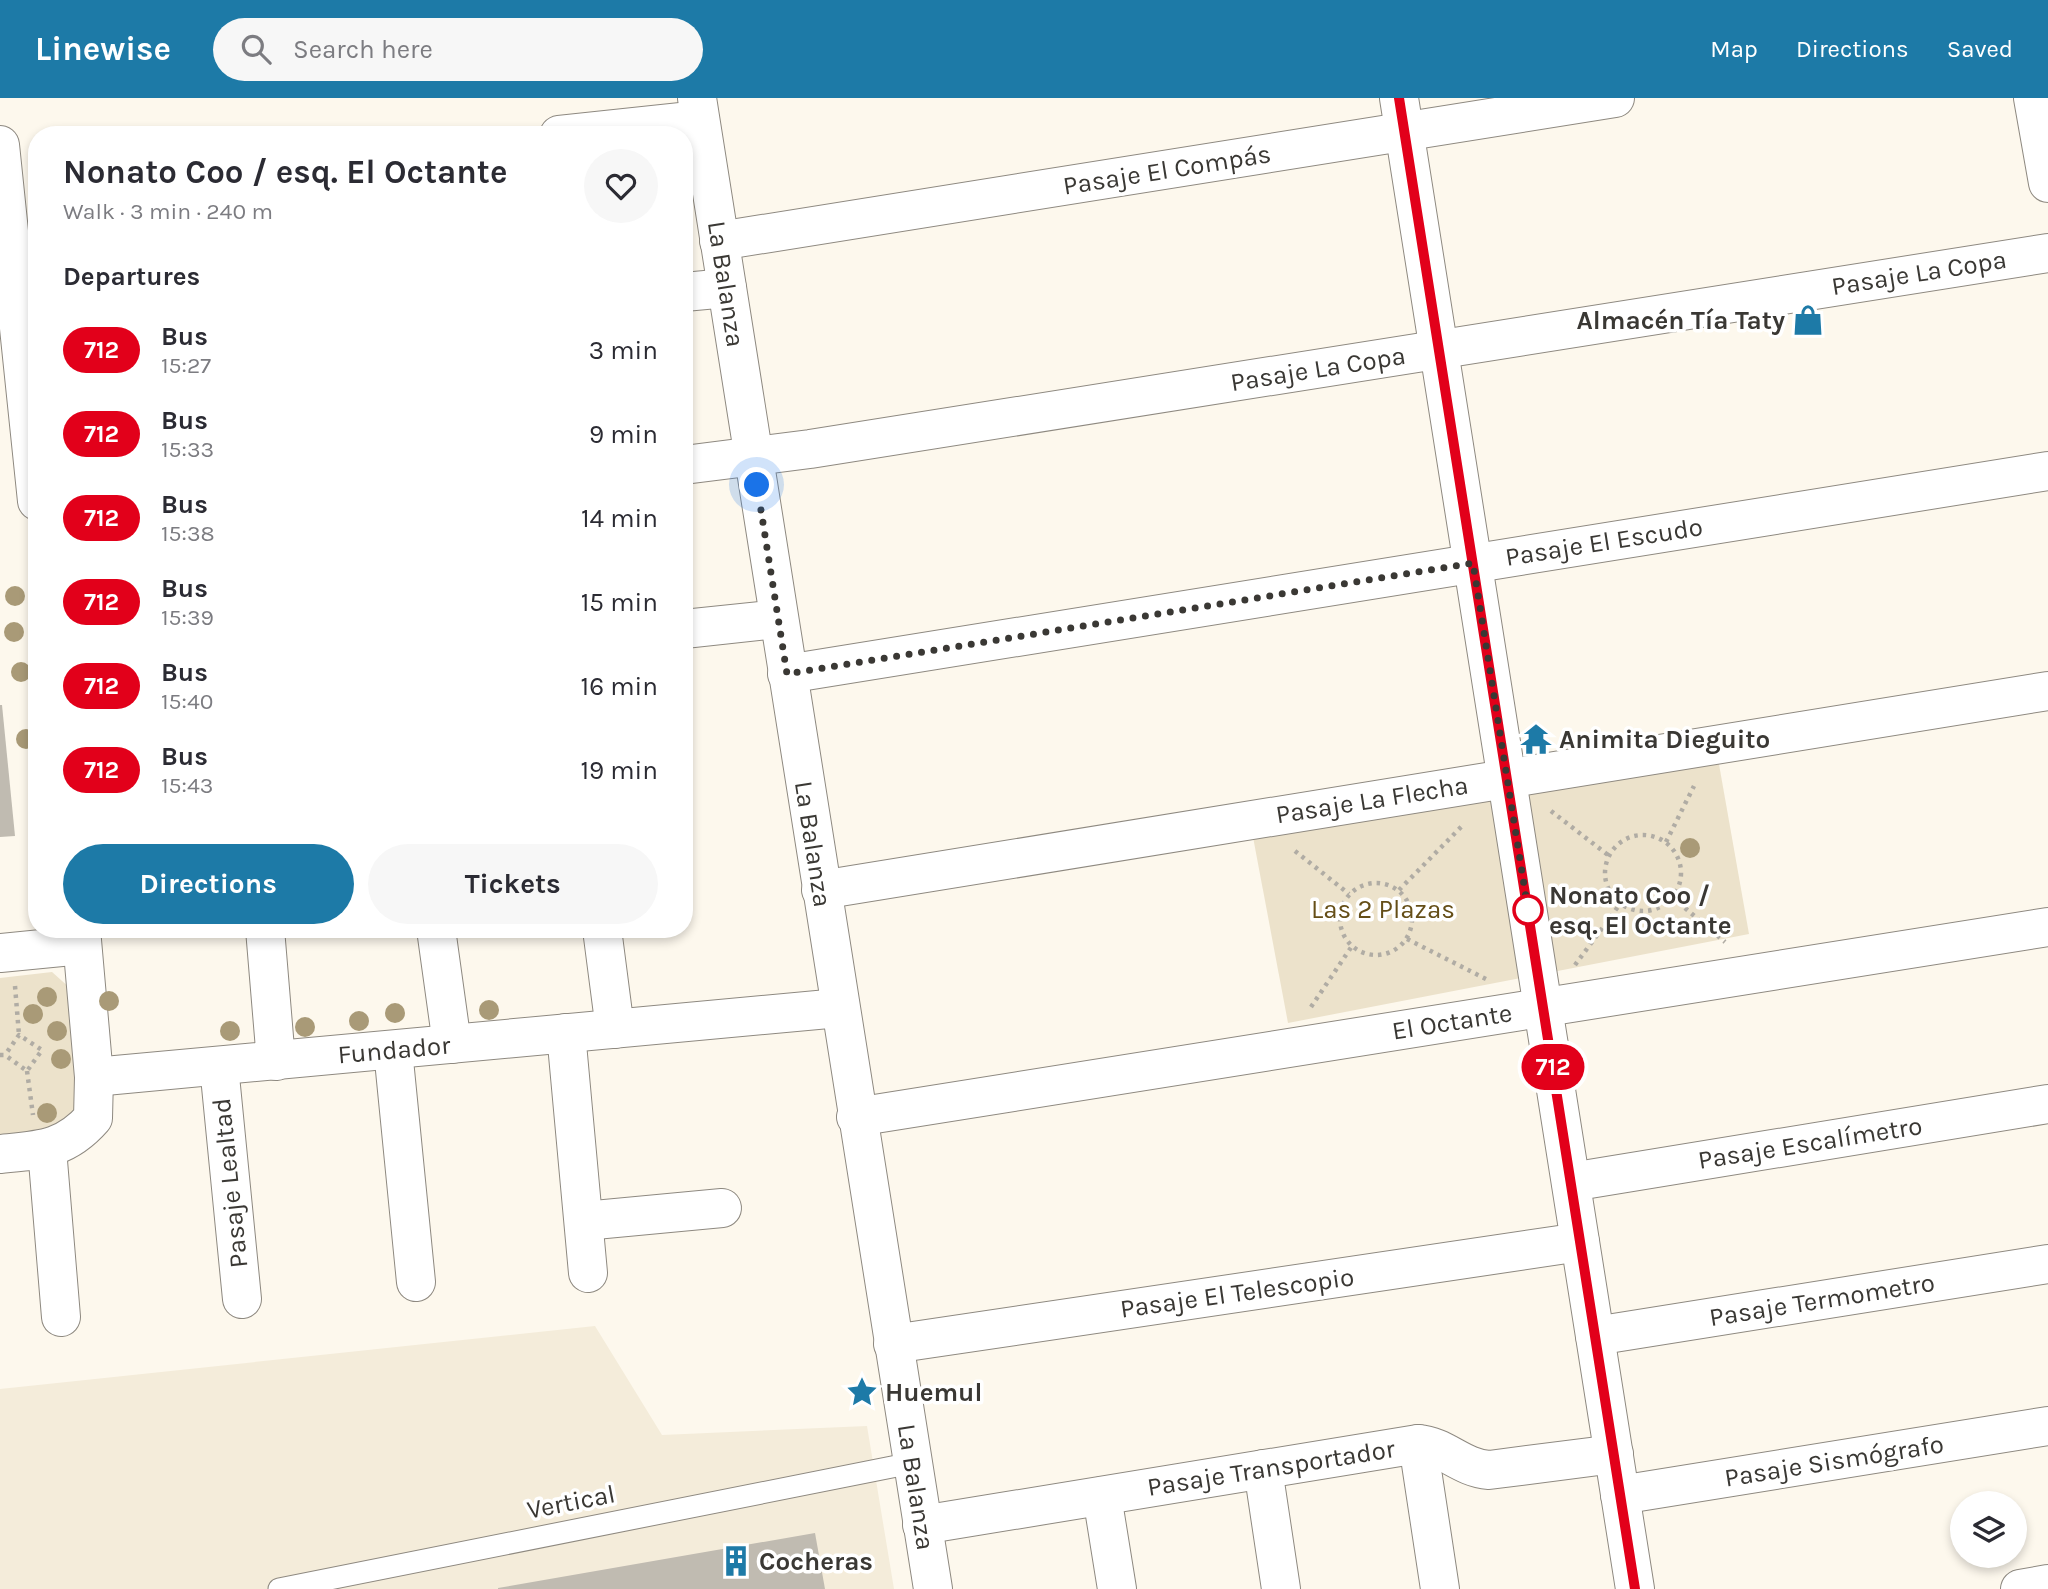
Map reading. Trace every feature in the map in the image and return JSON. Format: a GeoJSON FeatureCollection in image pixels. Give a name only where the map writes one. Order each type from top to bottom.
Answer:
{"type":"FeatureCollection","features":[{"type":"Feature","properties":{"kind":"street","name":"Pasaje El Compás"},"geometry":{"type":"LineString","coordinates":[[719,242],[1401,115],[1615,98]]}},
{"type":"Feature","properties":{"kind":"street"},"geometry":{"type":"LineString","coordinates":[[2033,98],[2048,183]]}},
{"type":"Feature","properties":{"kind":"street"},"geometry":{"type":"LineString","coordinates":[[607,126],[699,109]]}},
{"type":"Feature","properties":{"kind":"street","name":"La Balanza"},"geometry":{"type":"LineString","coordinates":[[699,109],[856,1117],[933,1589]]}},
{"type":"Feature","properties":{"kind":"street"},"geometry":{"type":"LineString","coordinates":[[1401,115],[1635,1589]]}},
{"type":"Feature","properties":{"kind":"street"},"geometry":{"type":"LineString","coordinates":[[0,145],[14,192],[20,361],[28,427]]}},
{"type":"Feature","properties":{"kind":"street","name":"Pasaje La Copa"},"geometry":{"type":"LineString","coordinates":[[693,464],[753,458],[2048,253]]}},
{"type":"Feature","properties":{"kind":"street"},"geometry":{"type":"LineString","coordinates":[[693,291],[726,288]]}},
{"type":"Feature","properties":{"kind":"street","name":"Pasaje El Escudo"},"geometry":{"type":"LineString","coordinates":[[787,674],[2048,471]]}},
{"type":"Feature","properties":{"kind":"street"},"geometry":{"type":"LineString","coordinates":[[693,628],[778,619]]}},
{"type":"Feature","properties":{"kind":"street","name":"Pasaje La Flecha"},"geometry":{"type":"LineString","coordinates":[[821,890],[2048,691]]}},
{"type":"Feature","properties":{"kind":"street","name":"El Octante"},"geometry":{"type":"LineString","coordinates":[[856,1117],[2048,927]]}},
{"type":"Feature","properties":{"kind":"street"},"geometry":{"type":"LineString","coordinates":[[8,967],[79,938]]}},
{"type":"Feature","properties":{"kind":"street"},"geometry":{"type":"LineString","coordinates":[[0,1154],[40,1133],[77,1137],[93,1118],[94,1077],[81,938]]}},
{"type":"Feature","properties":{"kind":"street"},"geometry":{"type":"LineString","coordinates":[[266,938],[276,1061]]}},
{"type":"Feature","properties":{"kind":"street"},"geometry":{"type":"LineString","coordinates":[[437,938],[452,1044]]}},
{"type":"Feature","properties":{"kind":"street"},"geometry":{"type":"LineString","coordinates":[[603,938],[615,1029]]}},
{"type":"Feature","properties":{"kind":"street","name":"Fundador"},"geometry":{"type":"LineString","coordinates":[[94,1077],[839,1008]]}},
{"type":"Feature","properties":{"kind":"street"},"geometry":{"type":"LineString","coordinates":[[566,1034],[588,1273]]}},
{"type":"Feature","properties":{"kind":"street"},"geometry":{"type":"LineString","coordinates":[[393,1050],[416,1282]]}},
{"type":"Feature","properties":{"kind":"street","name":"Pasaje Lealtad"},"geometry":{"type":"LineString","coordinates":[[219,1066],[242,1299]]}},
{"type":"Feature","properties":{"kind":"street","name":"Pasaje Escalímetro"},"geometry":{"type":"LineString","coordinates":[[1571,1182],[2048,1104]]}},
{"type":"Feature","properties":{"kind":"street"},"geometry":{"type":"LineString","coordinates":[[40,1133],[61,1317]]}},
{"type":"Feature","properties":{"kind":"street"},"geometry":{"type":"LineString","coordinates":[[584,1221],[722,1208]]}},
{"type":"Feature","properties":{"kind":"street","name":"Pasaje El Telescopio"},"geometry":{"type":"LineString","coordinates":[[893,1344],[1580,1242]]}},
{"type":"Feature","properties":{"kind":"street","name":"Pasaje Termometro"},"geometry":{"type":"LineString","coordinates":[[1595,1336],[2048,1264]]}},
{"type":"Feature","properties":{"kind":"street","name":"Pasaje Sismógrafo"},"geometry":{"type":"LineString","coordinates":[[1620,1495],[2048,1426]]}},
{"type":"Feature","properties":{"kind":"street"},"geometry":{"type":"LineString","coordinates":[[1418,1444],[1440,1589]]}},
{"type":"Feature","properties":{"kind":"street","name":"Pasaje Transportador"},"geometry":{"type":"LineString","coordinates":[[922,1525],[1418,1444],[1441,1449],[1474,1469],[1489,1470],[1614,1454]]}},
{"type":"Feature","properties":{"kind":"street"},"geometry":{"type":"LineString","coordinates":[[1263,1469],[1281,1589]]}},
{"type":"Feature","properties":{"kind":"street"},"geometry":{"type":"LineString","coordinates":[[1102,1496],[1117,1589]]}},
{"type":"Feature","properties":{"kind":"street"},"geometry":{"type":"LineString","coordinates":[[2020,1589],[2048,1584]]}},
{"type":"Feature","properties":{"kind":"lane","name":"Vertical"},"geometry":{"type":"LineString","coordinates":[[279,1589],[912,1463]]}},
{"type":"Feature","properties":{"kind":"path"},"geometry":{"type":"LineString","coordinates":[[1666,842],[1699,775]]}},
{"type":"Feature","properties":{"kind":"path"},"geometry":{"type":"LineString","coordinates":[[1399,890],[1507,779],[1608,855]]}},
{"type":"Feature","properties":{"kind":"path"},"geometry":{"type":"LineString","coordinates":[[1632,836],[1655,836],[1666,842],[1679,859],[1681,873],[1679,886],[1672,897],[1660,907],[1647,911],[1620,904],[1607,886],[1605,868],[1608,855],[1619,842],[1632,836]]}},
{"type":"Feature","properties":{"kind":"path"},"geometry":{"type":"LineString","coordinates":[[1283,843],[1349,894]]}},
{"type":"Feature","properties":{"kind":"path"},"geometry":{"type":"LineString","coordinates":[[1376,882],[1399,890],[1409,902],[1413,914],[1407,939],[1390,953],[1377,956],[1352,946],[1340,924],[1342,905],[1349,894],[1363,885],[1376,882]]}},
{"type":"Feature","properties":{"kind":"path"},"geometry":{"type":"LineString","coordinates":[[1672,897],[1761,973]]}},
{"type":"Feature","properties":{"kind":"path"},"geometry":{"type":"LineString","coordinates":[[1543,1007],[1620,904]]}},
{"type":"Feature","properties":{"kind":"path"},"geometry":{"type":"LineString","coordinates":[[1407,939],[1494,983]]}},
{"type":"Feature","properties":{"kind":"path"},"geometry":{"type":"LineString","coordinates":[[1282,1050],[1352,946]]}},
{"type":"Feature","properties":{"kind":"path"},"geometry":{"type":"LineString","coordinates":[[8,967],[19,1035],[42,1050],[27,1071]]}},
{"type":"Feature","properties":{"kind":"path"},"geometry":{"type":"LineString","coordinates":[[19,1035],[2,1055],[27,1071],[40,1133]]}},
{"type":"Feature","properties":{"kind":"shaded area"},"geometry":{"type":"Polygon","coordinates":[[[595,1326],[662,1435],[867,1426],[894,1589],[0,1589],[0,1389],[595,1326]]]}},
{"type":"Feature","properties":{"kind":"green space","name":"Las 2 Plazas"},"geometry":{"type":"Polygon","coordinates":[[[1717,753],[1749,934],[1288,1023],[1253,837],[1717,753]]]}},
{"type":"Feature","properties":{"kind":"green space"},"geometry":{"type":"Polygon","coordinates":[[[52,972],[71,989],[83,1110],[65,1133],[0,1140],[0,978],[52,972]]]}},
{"type":"Feature","properties":{"kind":"building"},"geometry":{"type":"Polygon","coordinates":[[[0,705],[15,836],[0,837],[0,705]]]}},
{"type":"Feature","properties":{"kind":"building","name":"Cocheras"},"geometry":{"type":"Polygon","coordinates":[[[815,1533],[825,1589],[498,1589],[498,1588],[815,1533]]]}},
{"type":"Feature","properties":{"kind":"bus line","name":"712"},"geometry":{"type":"LineString","coordinates":[[1399,98],[1635,1589]]}},
{"type":"Feature","properties":{"kind":"place","name":"Almacén Tía Taty"},"geometry":{"type":"Point","coordinates":[1808,320]}},
{"type":"Feature","properties":{"kind":"place","name":"Animita Dieguito"},"geometry":{"type":"Point","coordinates":[1536,739]}},
{"type":"Feature","properties":{"kind":"place","name":"Nonato Coo / esq. El Octante"},"geometry":{"type":"Point","coordinates":[1528,910]}},
{"type":"Feature","properties":{"kind":"place","name":"Huemul"},"geometry":{"type":"Point","coordinates":[862,1392]}},
{"type":"Feature","properties":{"kind":"place","name":"Cocheras"},"geometry":{"type":"Point","coordinates":[736,1561]}},
{"type":"Feature","properties":{"kind":"route"},"geometry":{"type":"LineString","coordinates":[[757,485],[787,674],[1473,563],[1528,910]]}}]}
